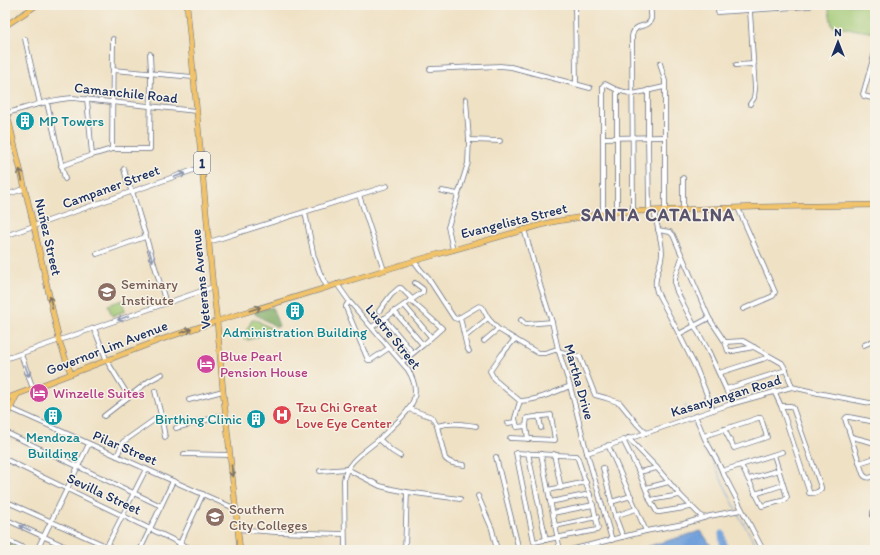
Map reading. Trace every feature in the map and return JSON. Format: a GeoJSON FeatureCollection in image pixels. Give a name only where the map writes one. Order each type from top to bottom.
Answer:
{"type":"FeatureCollection","features":[{"type":"Feature","properties":{"kind":"main road"},"geometry":{"type":"LineString","coordinates":[[5,26],[37,5]]}},
{"type":"Feature","properties":{"kind":"main road","name":"Veterans Avenue"},"geometry":{"type":"LineString","coordinates":[[187,5],[208,242],[240,550]]}},
{"type":"Feature","properties":{"kind":"main road","name":"Nuñez Street"},"geometry":{"type":"LineString","coordinates":[[5,105],[59,340],[71,374]]}},
{"type":"Feature","properties":{"kind":"main road","name":"Evangelista Street"},"geometry":{"type":"LineString","coordinates":[[217,321],[414,261],[524,229],[565,219],[617,212],[683,209],[875,205]]}},
{"type":"Feature","properties":{"kind":"main road","name":"Governor Lim Avenue"},"geometry":{"type":"LineString","coordinates":[[5,399],[170,336],[217,321]]}},
{"type":"Feature","properties":{"kind":"main road"},"geometry":{"type":"LineString","coordinates":[[5,419],[8,407],[17,395]]}},
{"type":"Feature","properties":{"kind":"street"},"geometry":{"type":"LineString","coordinates":[[575,5],[576,84]]}},
{"type":"Feature","properties":{"kind":"street"},"geometry":{"type":"LineString","coordinates":[[633,212],[632,36],[634,29],[650,22],[650,5]]}},
{"type":"Feature","properties":{"kind":"street"},"geometry":{"type":"LineString","coordinates":[[718,12],[810,6]]}},
{"type":"Feature","properties":{"kind":"street"},"geometry":{"type":"LineString","coordinates":[[750,11],[755,89],[754,98],[750,104]]}},
{"type":"Feature","properties":{"kind":"street"},"geometry":{"type":"LineString","coordinates":[[25,40],[40,104]]}},
{"type":"Feature","properties":{"kind":"street"},"geometry":{"type":"LineString","coordinates":[[112,149],[114,40]]}},
{"type":"Feature","properties":{"kind":"street"},"geometry":{"type":"LineString","coordinates":[[870,49],[875,51],[874,61],[863,94],[864,96],[875,99]]}},
{"type":"Feature","properties":{"kind":"street"},"geometry":{"type":"LineString","coordinates":[[61,166],[112,149],[150,149],[150,54]]}},
{"type":"Feature","properties":{"kind":"street"},"geometry":{"type":"LineString","coordinates":[[660,63],[665,81],[665,211]]}},
{"type":"Feature","properties":{"kind":"street"},"geometry":{"type":"LineString","coordinates":[[736,65],[754,64]]}},
{"type":"Feature","properties":{"kind":"street"},"geometry":{"type":"LineString","coordinates":[[430,70],[500,66],[511,67],[590,88]]}},
{"type":"Feature","properties":{"kind":"street"},"geometry":{"type":"LineString","coordinates":[[113,70],[193,77]]}},
{"type":"Feature","properties":{"kind":"street"},"geometry":{"type":"LineString","coordinates":[[603,214],[603,86],[605,84],[617,90],[633,94],[664,86]]}},
{"type":"Feature","properties":{"kind":"street"},"geometry":{"type":"LineString","coordinates":[[617,90],[617,212]]}},
{"type":"Feature","properties":{"kind":"street"},"geometry":{"type":"LineString","coordinates":[[648,90],[651,211],[658,230],[662,252],[655,287],[697,370],[713,410]]}},
{"type":"Feature","properties":{"kind":"street","name":"Camanchile Road"},"geometry":{"type":"LineString","coordinates":[[7,113],[67,98],[196,111]]}},
{"type":"Feature","properties":{"kind":"street"},"geometry":{"type":"LineString","coordinates":[[87,100],[92,155]]}},
{"type":"Feature","properties":{"kind":"street"},"geometry":{"type":"LineString","coordinates":[[453,250],[448,226],[468,163],[469,140],[466,100]]}},
{"type":"Feature","properties":{"kind":"street"},"geometry":{"type":"LineString","coordinates":[[47,103],[65,179]]}},
{"type":"Feature","properties":{"kind":"street"},"geometry":{"type":"LineString","coordinates":[[604,138],[664,137]]}},
{"type":"Feature","properties":{"kind":"street"},"geometry":{"type":"LineString","coordinates":[[469,140],[500,141]]}},
{"type":"Feature","properties":{"kind":"street","name":"Campaner Street"},"geometry":{"type":"LineString","coordinates":[[5,236],[202,167]]}},
{"type":"Feature","properties":{"kind":"street"},"geometry":{"type":"LineString","coordinates":[[124,169],[166,303]]}},
{"type":"Feature","properties":{"kind":"street"},"geometry":{"type":"LineString","coordinates":[[683,209],[684,178]]}},
{"type":"Feature","properties":{"kind":"street"},"geometry":{"type":"LineString","coordinates":[[208,242],[387,186]]}},
{"type":"Feature","properties":{"kind":"street"},"geometry":{"type":"LineString","coordinates":[[5,195],[24,188]]}},
{"type":"Feature","properties":{"kind":"street"},"geometry":{"type":"LineString","coordinates":[[442,191],[458,194]]}},
{"type":"Feature","properties":{"kind":"street"},"geometry":{"type":"LineString","coordinates":[[359,195],[384,270]]}},
{"type":"Feature","properties":{"kind":"street"},"geometry":{"type":"LineString","coordinates":[[738,208],[775,292],[773,296],[742,310]]}},
{"type":"Feature","properties":{"kind":"street"},"geometry":{"type":"LineString","coordinates":[[305,212],[313,252],[320,273],[327,287]]}},
{"type":"Feature","properties":{"kind":"street","name":"Martha Drive"},"geometry":{"type":"LineString","coordinates":[[524,229],[552,322],[558,350],[570,386],[587,453],[612,540]]}},
{"type":"Feature","properties":{"kind":"street"},"geometry":{"type":"LineString","coordinates":[[658,230],[671,233],[710,318],[725,342],[728,351],[730,352],[754,347]]}},
{"type":"Feature","properties":{"kind":"street"},"geometry":{"type":"LineString","coordinates":[[97,254],[145,237]]}},
{"type":"Feature","properties":{"kind":"street"},"geometry":{"type":"LineString","coordinates":[[682,256],[675,278],[677,292],[719,372],[731,404]]}},
{"type":"Feature","properties":{"kind":"street"},"geometry":{"type":"LineString","coordinates":[[414,261],[428,278],[454,318],[457,319],[479,306],[482,306],[488,318],[498,329],[538,353],[558,350],[580,357],[595,395],[620,403],[646,433]]}},
{"type":"Feature","properties":{"kind":"street"},"geometry":{"type":"LineString","coordinates":[[372,327],[423,292],[423,289],[415,283]]}},
{"type":"Feature","properties":{"kind":"street","name":"Lustre Street"},"geometry":{"type":"LineString","coordinates":[[336,284],[408,370],[414,382],[415,390],[414,398],[404,417],[352,462],[347,469]]}},
{"type":"Feature","properties":{"kind":"street"},"geometry":{"type":"LineString","coordinates":[[5,359],[213,287]]}},
{"type":"Feature","properties":{"kind":"street"},"geometry":{"type":"LineString","coordinates":[[379,311],[391,295],[401,288],[411,300],[441,326],[441,329],[402,362]]}},
{"type":"Feature","properties":{"kind":"street"},"geometry":{"type":"LineString","coordinates":[[349,301],[346,308],[368,360],[371,360],[389,348]]}},
{"type":"Feature","properties":{"kind":"street"},"geometry":{"type":"LineString","coordinates":[[404,304],[431,337]]}},
{"type":"Feature","properties":{"kind":"street"},"geometry":{"type":"LineString","coordinates":[[394,311],[423,345]]}},
{"type":"Feature","properties":{"kind":"street"},"geometry":{"type":"LineString","coordinates":[[460,317],[469,351]]}},
{"type":"Feature","properties":{"kind":"street"},"geometry":{"type":"LineString","coordinates":[[384,318],[413,353]]}},
{"type":"Feature","properties":{"kind":"street"},"geometry":{"type":"LineString","coordinates":[[465,337],[488,318]]}},
{"type":"Feature","properties":{"kind":"street"},"geometry":{"type":"LineString","coordinates":[[679,334],[710,318]]}},
{"type":"Feature","properties":{"kind":"street"},"geometry":{"type":"LineString","coordinates":[[521,320],[525,324],[552,322]]}},
{"type":"Feature","properties":{"kind":"street"},"geometry":{"type":"LineString","coordinates":[[94,328],[107,361],[129,397]]}},
{"type":"Feature","properties":{"kind":"street"},"geometry":{"type":"LineString","coordinates":[[484,341],[498,329]]}},
{"type":"Feature","properties":{"kind":"street"},"geometry":{"type":"LineString","coordinates":[[515,339],[490,371],[495,380],[520,401],[538,398],[570,386]]}},
{"type":"Feature","properties":{"kind":"street"},"geometry":{"type":"LineString","coordinates":[[864,345],[875,340]]}},
{"type":"Feature","properties":{"kind":"street"},"geometry":{"type":"LineString","coordinates":[[725,342],[743,341],[782,363],[792,387]]}},
{"type":"Feature","properties":{"kind":"street"},"geometry":{"type":"LineString","coordinates":[[21,354],[33,389]]}},
{"type":"Feature","properties":{"kind":"street"},"geometry":{"type":"LineString","coordinates":[[719,372],[769,357]]}},
{"type":"Feature","properties":{"kind":"street"},"geometry":{"type":"LineString","coordinates":[[726,389],[786,370]]}},
{"type":"Feature","properties":{"kind":"street"},"geometry":{"type":"LineString","coordinates":[[104,416],[149,381],[162,374]]}},
{"type":"Feature","properties":{"kind":"street","name":"Kasanyangan Road"},"geometry":{"type":"LineString","coordinates":[[587,453],[731,404],[792,387],[875,404]]}},
{"type":"Feature","properties":{"kind":"street"},"geometry":{"type":"LineString","coordinates":[[155,391],[165,437]]}},
{"type":"Feature","properties":{"kind":"street"},"geometry":{"type":"LineString","coordinates":[[189,400],[223,391]]}},
{"type":"Feature","properties":{"kind":"street"},"geometry":{"type":"LineString","coordinates":[[774,391],[781,406],[808,491],[812,493],[820,490],[821,487],[793,408],[791,406],[781,406]]}},
{"type":"Feature","properties":{"kind":"street"},"geometry":{"type":"LineString","coordinates":[[520,401],[515,422],[517,427],[526,426]]}},
{"type":"Feature","properties":{"kind":"street","name":"Pilar Street"},"geometry":{"type":"LineString","coordinates":[[8,407],[236,509]]}},
{"type":"Feature","properties":{"kind":"street"},"geometry":{"type":"LineString","coordinates":[[409,409],[432,417],[437,426],[445,458],[449,462],[464,465]]}},
{"type":"Feature","properties":{"kind":"street"},"geometry":{"type":"LineString","coordinates":[[117,456],[123,442],[160,415]]}},
{"type":"Feature","properties":{"kind":"street"},"geometry":{"type":"LineString","coordinates":[[176,428],[225,415]]}},
{"type":"Feature","properties":{"kind":"street"},"geometry":{"type":"LineString","coordinates":[[510,438],[528,439],[555,440],[551,415],[527,418],[526,426],[528,439]]}},
{"type":"Feature","properties":{"kind":"street"},"geometry":{"type":"LineString","coordinates":[[539,416],[541,428]]}},
{"type":"Feature","properties":{"kind":"street"},"geometry":{"type":"LineString","coordinates":[[695,416],[741,510],[763,550]]}},
{"type":"Feature","properties":{"kind":"street"},"geometry":{"type":"LineString","coordinates":[[875,422],[849,417],[846,418],[845,421],[852,437],[864,477],[867,478],[875,476]]}},
{"type":"Feature","properties":{"kind":"street"},"geometry":{"type":"LineString","coordinates":[[704,436],[724,429],[758,418],[762,419],[768,436],[734,448],[724,429]]}},
{"type":"Feature","properties":{"kind":"street"},"geometry":{"type":"LineString","coordinates":[[508,423],[515,422]]}},
{"type":"Feature","properties":{"kind":"street"},"geometry":{"type":"LineString","coordinates":[[437,426],[445,424],[476,426]]}},
{"type":"Feature","properties":{"kind":"street"},"geometry":{"type":"LineString","coordinates":[[5,432],[78,468],[161,506]]}},
{"type":"Feature","properties":{"kind":"street"},"geometry":{"type":"LineString","coordinates":[[852,437],[875,443]]}},
{"type":"Feature","properties":{"kind":"street"},"geometry":{"type":"LineString","coordinates":[[628,438],[691,507],[703,518]]}},
{"type":"Feature","properties":{"kind":"street"},"geometry":{"type":"LineString","coordinates":[[379,439],[400,456]]}},
{"type":"Feature","properties":{"kind":"street"},"geometry":{"type":"LineString","coordinates":[[623,440],[639,472],[650,500],[658,512],[691,507]]}},
{"type":"Feature","properties":{"kind":"street"},"geometry":{"type":"LineString","coordinates":[[37,550],[90,444]]}},
{"type":"Feature","properties":{"kind":"street"},"geometry":{"type":"LineString","coordinates":[[608,445],[646,531]]}},
{"type":"Feature","properties":{"kind":"street"},"geometry":{"type":"LineString","coordinates":[[722,471],[782,452]]}},
{"type":"Feature","properties":{"kind":"street"},"geometry":{"type":"LineString","coordinates":[[516,453],[528,453],[576,456],[594,506],[597,517],[597,530],[535,543],[533,541],[516,455],[516,453]]}},
{"type":"Feature","properties":{"kind":"street"},"geometry":{"type":"LineString","coordinates":[[528,453],[546,540]]}},
{"type":"Feature","properties":{"kind":"street"},"geometry":{"type":"LineString","coordinates":[[184,454],[230,455]]}},
{"type":"Feature","properties":{"kind":"street"},"geometry":{"type":"LineString","coordinates":[[541,454],[560,550]]}},
{"type":"Feature","properties":{"kind":"street"},"geometry":{"type":"LineString","coordinates":[[554,454],[561,488]]}},
{"type":"Feature","properties":{"kind":"street"},"geometry":{"type":"LineString","coordinates":[[741,465],[761,505],[764,506],[787,499],[774,455]]}},
{"type":"Feature","properties":{"kind":"street"},"geometry":{"type":"LineString","coordinates":[[496,457],[519,550]]}},
{"type":"Feature","properties":{"kind":"street"},"geometry":{"type":"LineString","coordinates":[[859,463],[875,458]]}},
{"type":"Feature","properties":{"kind":"street","name":"Sevilla Street"},"geometry":{"type":"LineString","coordinates":[[5,459],[194,550]]}},
{"type":"Feature","properties":{"kind":"street"},"geometry":{"type":"LineString","coordinates":[[603,468],[614,516],[623,537]]}},
{"type":"Feature","properties":{"kind":"street"},"geometry":{"type":"LineString","coordinates":[[639,472],[657,468]]}},
{"type":"Feature","properties":{"kind":"street"},"geometry":{"type":"LineString","coordinates":[[106,548],[146,469]]}},
{"type":"Feature","properties":{"kind":"street"},"geometry":{"type":"LineString","coordinates":[[344,550],[344,480],[347,469]]}},
{"type":"Feature","properties":{"kind":"street"},"geometry":{"type":"LineString","coordinates":[[320,471],[347,469],[380,486],[406,492],[460,499]]}},
{"type":"Feature","properties":{"kind":"street"},"geometry":{"type":"LineString","coordinates":[[749,479],[778,470]]}},
{"type":"Feature","properties":{"kind":"street"},"geometry":{"type":"LineString","coordinates":[[140,550],[173,481]]}},
{"type":"Feature","properties":{"kind":"street"},"geometry":{"type":"LineString","coordinates":[[548,490],[586,482]]}},
{"type":"Feature","properties":{"kind":"street"},"geometry":{"type":"LineString","coordinates":[[646,488],[669,482]]}},
{"type":"Feature","properties":{"kind":"street"},"geometry":{"type":"LineString","coordinates":[[755,494],[783,485]]}},
{"type":"Feature","properties":{"kind":"street"},"geometry":{"type":"LineString","coordinates":[[405,550],[406,492]]}},
{"type":"Feature","properties":{"kind":"street"},"geometry":{"type":"LineString","coordinates":[[176,550],[204,494]]}},
{"type":"Feature","properties":{"kind":"street"},"geometry":{"type":"LineString","coordinates":[[550,502],[590,494]]}},
{"type":"Feature","properties":{"kind":"street"},"geometry":{"type":"LineString","coordinates":[[650,500],[680,494]]}},
{"type":"Feature","properties":{"kind":"street"},"geometry":{"type":"LineString","coordinates":[[478,496],[492,529],[496,550]]}},
{"type":"Feature","properties":{"kind":"street"},"geometry":{"type":"LineString","coordinates":[[611,502],[630,496]]}},
{"type":"Feature","properties":{"kind":"street"},"geometry":{"type":"LineString","coordinates":[[5,501],[52,521],[106,548],[115,550]]}},
{"type":"Feature","properties":{"kind":"street"},"geometry":{"type":"LineString","coordinates":[[553,514],[594,506]]}},
{"type":"Feature","properties":{"kind":"street"},"geometry":{"type":"LineString","coordinates":[[614,516],[636,509]]}},
{"type":"Feature","properties":{"kind":"street"},"geometry":{"type":"LineString","coordinates":[[874,516],[875,509]]}},
{"type":"Feature","properties":{"kind":"street"},"geometry":{"type":"LineString","coordinates":[[570,550],[741,510]]}},
{"type":"Feature","properties":{"kind":"street"},"geometry":{"type":"LineString","coordinates":[[555,526],[597,517]]}},
{"type":"Feature","properties":{"kind":"street"},"geometry":{"type":"LineString","coordinates":[[5,519],[73,550]]}},
{"type":"Feature","properties":{"kind":"street"},"geometry":{"type":"LineString","coordinates":[[237,529],[275,532],[344,534]]}},
{"type":"Feature","properties":{"kind":"street"},"geometry":{"type":"LineString","coordinates":[[5,539],[28,550]]}},
{"type":"Feature","properties":{"kind":"green space"},"geometry":{"type":"Polygon","coordinates":[[[828,5],[875,5],[875,33],[832,26],[828,5]]]}},
{"type":"Feature","properties":{"kind":"green space"},"geometry":{"type":"Polygon","coordinates":[[[122,300],[125,311],[112,316],[108,305],[122,300]]]}},
{"type":"Feature","properties":{"kind":"green space"},"geometry":{"type":"Polygon","coordinates":[[[272,307],[279,326],[277,327],[255,314],[255,312],[272,307]]]}},
{"type":"Feature","properties":{"kind":"green space"},"geometry":{"type":"Polygon","coordinates":[[[255,319],[272,329],[272,332],[248,340],[244,339],[243,336],[252,320],[255,319]]]}},
{"type":"Feature","properties":{"kind":"green space"},"geometry":{"type":"Polygon","coordinates":[[[5,541],[23,550],[10,550],[5,547],[5,541]]]}},
{"type":"Feature","properties":{"kind":"water"},"geometry":{"type":"Polygon","coordinates":[[[701,531],[714,550],[636,550],[701,531]]]}},
{"type":"Feature","properties":{"kind":"waterway"},"geometry":{"type":"LineString","coordinates":[[685,405],[690,415]]}},
{"type":"Feature","properties":{"kind":"waterway"},"geometry":{"type":"LineString","coordinates":[[692,420],[736,509]]}},
{"type":"Feature","properties":{"kind":"waterway"},"geometry":{"type":"LineString","coordinates":[[738,514],[759,550]]}},
{"type":"Feature","properties":{"kind":"waterway"},"geometry":{"type":"LineString","coordinates":[[722,534],[724,550]]}},
{"type":"Feature","properties":{"kind":"place","name":"MP Towers"},"geometry":{"type":"Point","coordinates":[25,121]}},
{"type":"Feature","properties":{"kind":"place","name":"Seminary Institute"},"geometry":{"type":"Point","coordinates":[107,292]}},
{"type":"Feature","properties":{"kind":"place","name":"Administration Building"},"geometry":{"type":"Point","coordinates":[295,311]}},
{"type":"Feature","properties":{"kind":"place","name":"Blue Pearl Pension House"},"geometry":{"type":"Point","coordinates":[206,364]}},
{"type":"Feature","properties":{"kind":"place","name":"Winzelle Suites"},"geometry":{"type":"Point","coordinates":[39,393]}},
{"type":"Feature","properties":{"kind":"place","name":"Tzu Chi Great Love Eye Center"},"geometry":{"type":"Point","coordinates":[282,415]}},
{"type":"Feature","properties":{"kind":"place","name":"Mendoza Building"},"geometry":{"type":"Point","coordinates":[53,416]}},
{"type":"Feature","properties":{"kind":"place","name":"Birthing Clinic"},"geometry":{"type":"Point","coordinates":[256,419]}},
{"type":"Feature","properties":{"kind":"place","name":"Southern City Colleges"},"geometry":{"type":"Point","coordinates":[215,517]}},
{"type":"Feature","properties":{"kind":"district","name":"SANTA CATALINA"},"geometry":{"type":"Point","coordinates":[658,215]}}]}
